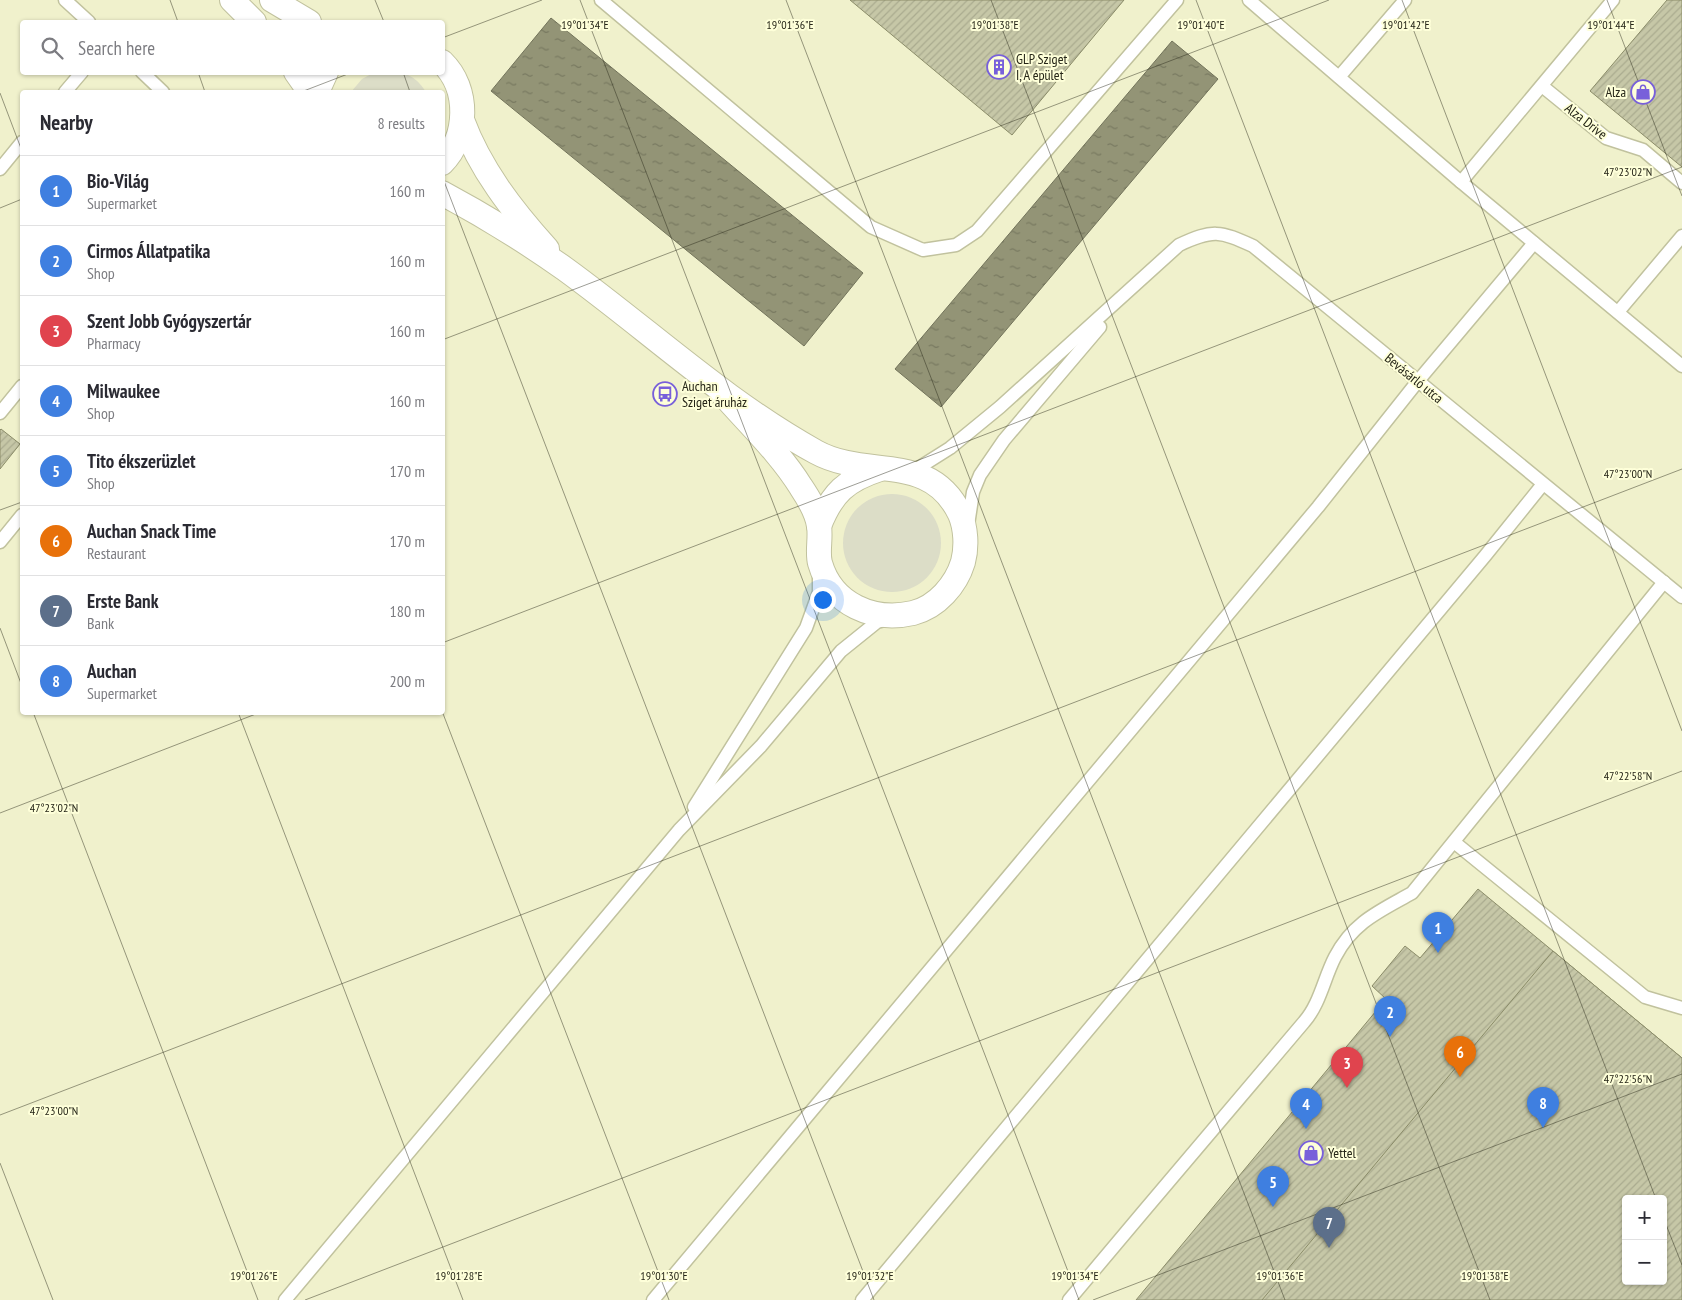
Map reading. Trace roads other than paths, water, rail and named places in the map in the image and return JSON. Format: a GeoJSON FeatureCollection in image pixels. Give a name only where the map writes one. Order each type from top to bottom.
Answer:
{"type":"FeatureCollection","features":[{"type":"Feature","properties":{"kind":"street"},"geometry":{"type":"LineString","coordinates":[[232,0],[252,20]]}},
{"type":"Feature","properties":{"kind":"street"},"geometry":{"type":"LineString","coordinates":[[272,0],[306,20]]}},
{"type":"Feature","properties":{"kind":"street"},"geometry":{"type":"LineString","coordinates":[[445,66],[455,81],[462,100],[462,120],[458,139],[445,158]]}},
{"type":"Feature","properties":{"kind":"street"},"geometry":{"type":"LineString","coordinates":[[298,75],[309,90]]}},
{"type":"Feature","properties":{"kind":"street"},"geometry":{"type":"LineString","coordinates":[[318,90],[325,75]]}},
{"type":"Feature","properties":{"kind":"street"},"geometry":{"type":"LineString","coordinates":[[462,120],[482,164],[509,204],[564,268]]}},
{"type":"Feature","properties":{"kind":"street"},"geometry":{"type":"LineString","coordinates":[[445,194],[564,268],[722,393],[829,458],[880,469],[912,472],[929,478],[943,489],[954,503],[962,519],[966,537],[964,560],[955,582],[939,599],[920,611],[896,617],[876,616],[857,609],[840,597],[828,581],[820,562],[819,526],[810,500],[792,473],[722,393]]}},
{"type":"Feature","properties":{"kind":"street"},"geometry":{"type":"LineString","coordinates":[[819,526],[827,505],[841,489],[859,476],[880,469]]}},
{"type":"Feature","properties":{"kind":"lane"},"geometry":{"type":"LineString","coordinates":[[65,0],[87,20]]}},
{"type":"Feature","properties":{"kind":"lane"},"geometry":{"type":"LineString","coordinates":[[601,0],[871,227],[923,250],[956,245],[977,231],[1177,0]]}},
{"type":"Feature","properties":{"kind":"lane"},"geometry":{"type":"LineString","coordinates":[[1249,0],[1534,243],[1682,366]]}},
{"type":"Feature","properties":{"kind":"lane"},"geometry":{"type":"LineString","coordinates":[[1339,77],[1405,0]]}},
{"type":"Feature","properties":{"kind":"lane"},"geometry":{"type":"LineString","coordinates":[[1462,182],[1613,0]]}},
{"type":"Feature","properties":{"kind":"lane"},"geometry":{"type":"LineString","coordinates":[[67,90],[79,75]]}},
{"type":"Feature","properties":{"kind":"lane"},"geometry":{"type":"LineString","coordinates":[[145,75],[161,90]]}},
{"type":"Feature","properties":{"kind":"lane","name":"Alza Drive"},"geometry":{"type":"LineString","coordinates":[[1542,86],[1606,138],[1643,150],[1682,183]]}},
{"type":"Feature","properties":{"kind":"lane"},"geometry":{"type":"LineString","coordinates":[[0,169],[20,144]]}},
{"type":"Feature","properties":{"kind":"lane","name":"Bevásárló utca"},"geometry":{"type":"LineString","coordinates":[[1136,285],[1179,245],[1203,234],[1227,234],[1253,246],[1682,597]]}},
{"type":"Feature","properties":{"kind":"lane"},"geometry":{"type":"LineString","coordinates":[[1618,312],[1682,236]]}},
{"type":"Feature","properties":{"kind":"lane"},"geometry":{"type":"LineString","coordinates":[[654,1300],[1357,459],[1418,381],[1534,243]]}},
{"type":"Feature","properties":{"kind":"lane"},"geometry":{"type":"LineString","coordinates":[[912,472],[950,448],[1000,407],[1136,285]]}},
{"type":"Feature","properties":{"kind":"lane"},"geometry":{"type":"LineString","coordinates":[[966,537],[973,492],[980,475],[999,447],[1136,285]]}},
{"type":"Feature","properties":{"kind":"lane"},"geometry":{"type":"LineString","coordinates":[[0,413],[20,388]]}},
{"type":"Feature","properties":{"kind":"lane"},"geometry":{"type":"LineString","coordinates":[[862,1300],[1485,556],[1543,484]]}},
{"type":"Feature","properties":{"kind":"lane"},"geometry":{"type":"LineString","coordinates":[[0,542],[20,517]]}},
{"type":"Feature","properties":{"kind":"lane"},"geometry":{"type":"LineString","coordinates":[[680,830],[806,628],[819,592],[820,562]]}},
{"type":"Feature","properties":{"kind":"lane"},"geometry":{"type":"LineString","coordinates":[[1070,1300],[1254,1079],[1306,1020],[1324,985],[1335,957],[1356,926],[1412,894],[1664,582]]}},
{"type":"Feature","properties":{"kind":"lane"},"geometry":{"type":"LineString","coordinates":[[285,1300],[680,830],[761,746],[841,651],[877,622],[896,617]]}},
{"type":"Feature","properties":{"kind":"lane"},"geometry":{"type":"LineString","coordinates":[[1454,842],[1645,997],[1682,1008]]}},
{"type":"Feature","properties":{"kind":"water"},"geometry":{"type":"Polygon","coordinates":[[[551,18],[863,273],[804,346],[491,91],[551,18]]]}},
{"type":"Feature","properties":{"kind":"water"},"geometry":{"type":"Polygon","coordinates":[[[1172,41],[1218,79],[941,407],[895,369],[1172,41]]]}},
{"type":"Feature","properties":{"kind":"place","name":"GLP Sziget I, A épület"},"geometry":{"type":"Point","coordinates":[999,67]}},
{"type":"Feature","properties":{"kind":"place","name":"Alza"},"geometry":{"type":"Point","coordinates":[1643,92]}},
{"type":"Feature","properties":{"kind":"place","name":"Auchan Sziget áruház"},"geometry":{"type":"Point","coordinates":[665,394]}},
{"type":"Feature","properties":{"kind":"place","name":"Bio-Világ"},"geometry":{"type":"Point","coordinates":[1438,953]}},
{"type":"Feature","properties":{"kind":"place","name":"Cirmos Állatpatika"},"geometry":{"type":"Point","coordinates":[1390,1037]}},
{"type":"Feature","properties":{"kind":"place","name":"Auchan Snack Time"},"geometry":{"type":"Point","coordinates":[1460,1077]}},
{"type":"Feature","properties":{"kind":"place","name":"Szent Jobb Gyógyszertár"},"geometry":{"type":"Point","coordinates":[1347,1088]}},
{"type":"Feature","properties":{"kind":"place","name":"Auchan"},"geometry":{"type":"Point","coordinates":[1543,1128]}},
{"type":"Feature","properties":{"kind":"place","name":"Milwaukee"},"geometry":{"type":"Point","coordinates":[1306,1129]}},
{"type":"Feature","properties":{"kind":"place","name":"Yettel"},"geometry":{"type":"Point","coordinates":[1311,1153]}},
{"type":"Feature","properties":{"kind":"place","name":"Tito ékszerüzlet"},"geometry":{"type":"Point","coordinates":[1273,1207]}},
{"type":"Feature","properties":{"kind":"place","name":"Erste Bank"},"geometry":{"type":"Point","coordinates":[1329,1248]}}]}
